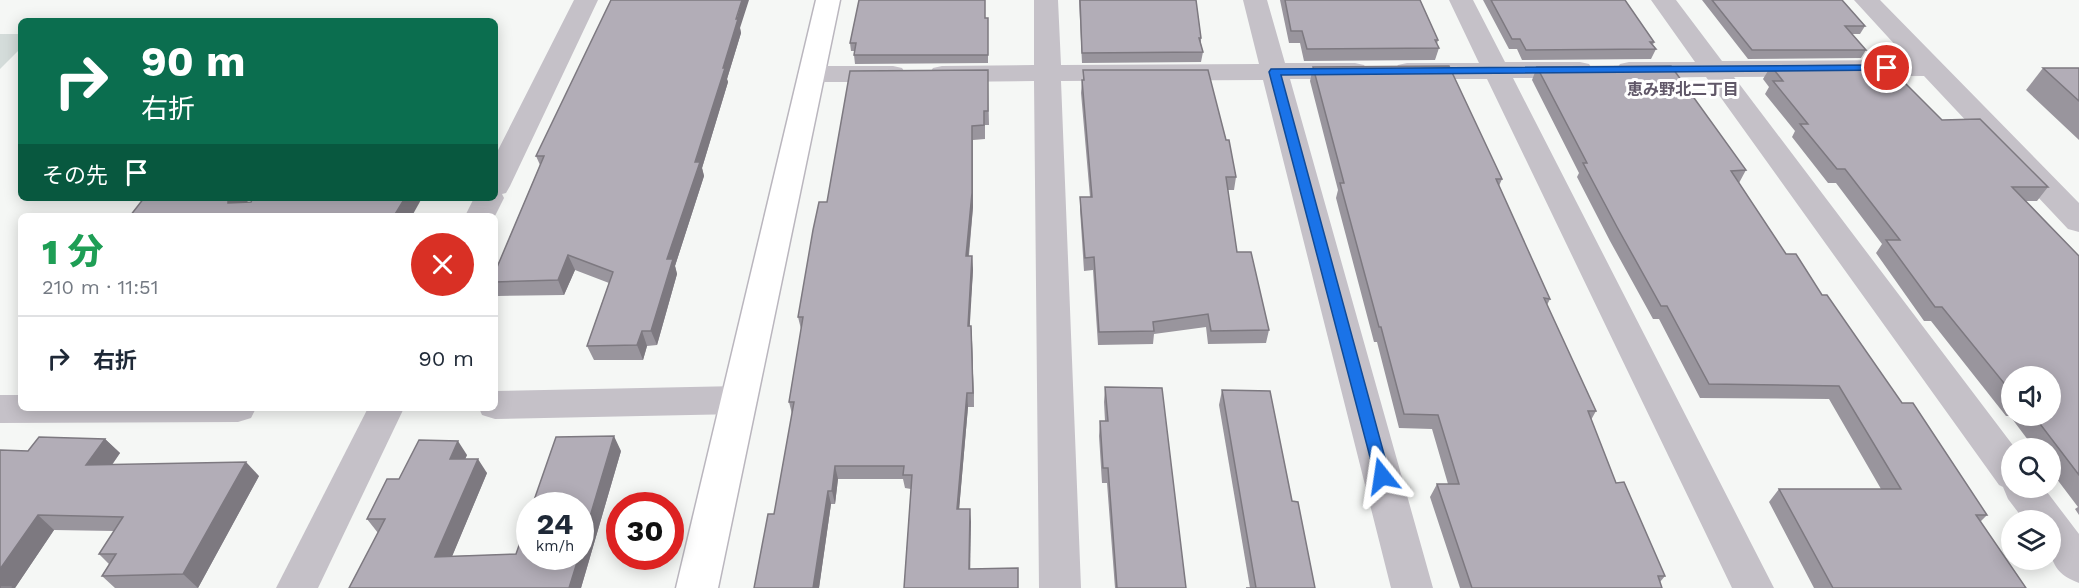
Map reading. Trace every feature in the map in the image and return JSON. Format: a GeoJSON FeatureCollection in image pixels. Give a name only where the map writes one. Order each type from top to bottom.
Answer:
{"type":"FeatureCollection","features":[{"type":"Feature","properties":{"kind":"street"},"geometry":{"type":"LineString","coordinates":[[498,180],[586,0]]}},
{"type":"Feature","properties":{"kind":"street"},"geometry":{"type":"LineString","coordinates":[[697,588],[828,0]]}},
{"type":"Feature","properties":{"kind":"street"},"geometry":{"type":"LineString","coordinates":[[1046,0],[1060,588]]}},
{"type":"Feature","properties":{"kind":"street"},"geometry":{"type":"LineString","coordinates":[[1255,0],[1412,588]]}},
{"type":"Feature","properties":{"kind":"street"},"geometry":{"type":"LineString","coordinates":[[1461,0],[1753,588]]}},
{"type":"Feature","properties":{"kind":"street"},"geometry":{"type":"LineString","coordinates":[[1663,0],[2001,459]]}},
{"type":"Feature","properties":{"kind":"street"},"geometry":{"type":"LineString","coordinates":[[1866,0],[2079,222]]}},
{"type":"Feature","properties":{"kind":"street"},"geometry":{"type":"LineString","coordinates":[[811,74],[1930,68]]}},
{"type":"Feature","properties":{"kind":"street"},"geometry":{"type":"LineString","coordinates":[[498,405],[739,400]]}},
{"type":"Feature","properties":{"kind":"street"},"geometry":{"type":"LineString","coordinates":[[0,409],[18,409]]}},
{"type":"Feature","properties":{"kind":"street"},"geometry":{"type":"LineString","coordinates":[[297,588],[385,411]]}},
{"type":"Feature","properties":{"kind":"street"},"geometry":{"type":"LineString","coordinates":[[2061,541],[2079,565]]}},
{"type":"Feature","properties":{"kind":"shaded area"},"geometry":{"type":"Polygon","coordinates":[[[0,34],[18,34],[18,51],[0,69],[0,34]]]}},
{"type":"Feature","properties":{"kind":"building"},"geometry":{"type":"Polygon","coordinates":[[[611,0],[742,0],[723,68],[725,68],[695,162],[700,162],[667,259],[673,259],[651,331],[642,331],[637,345],[587,346],[613,272],[568,255],[558,280],[498,282],[498,265],[544,156],[536,156],[611,0]]]}},
{"type":"Feature","properties":{"kind":"building"},"geometry":{"type":"Polygon","coordinates":[[[859,0],[985,0],[985,18],[988,18],[988,55],[854,55],[856,43],[850,43],[859,0]]]}},
{"type":"Feature","properties":{"kind":"building"},"geometry":{"type":"Polygon","coordinates":[[[1080,0],[1196,0],[1201,38],[1199,38],[1203,52],[1082,53],[1080,0]]]}},
{"type":"Feature","properties":{"kind":"building"},"geometry":{"type":"Polygon","coordinates":[[[1285,0],[1420,0],[1438,40],[1435,40],[1439,48],[1307,49],[1302,31],[1291,31],[1285,0]]]}},
{"type":"Feature","properties":{"kind":"building"},"geometry":{"type":"Polygon","coordinates":[[[1491,0],[1625,0],[1654,42],[1650,42],[1656,49],[1526,50],[1520,39],[1512,39],[1491,0]]]}},
{"type":"Feature","properties":{"kind":"building"},"geometry":{"type":"Polygon","coordinates":[[[1712,0],[1842,0],[1865,26],[1845,26],[1866,50],[1752,50],[1712,0]]]}},
{"type":"Feature","properties":{"kind":"building"},"geometry":{"type":"Polygon","coordinates":[[[1887,65],[1942,120],[1980,119],[2048,187],[2012,187],[2079,256],[2079,475],[2061,451],[2061,438],[2051,438],[2042,426],[2061,426],[2061,366],[2001,366],[2001,379],[1942,307],[1935,307],[1886,240],[1900,240],[1845,169],[1837,169],[1800,124],[1808,124],[1773,81],[1783,81],[1771,66],[1887,65]]]}},
{"type":"Feature","properties":{"kind":"building"},"geometry":{"type":"Polygon","coordinates":[[[1449,66],[1502,179],[1496,179],[1550,299],[1544,298],[1596,411],[1588,411],[1616,483],[1624,482],[1665,576],[1658,576],[1662,588],[1472,588],[1437,484],[1459,484],[1438,415],[1404,414],[1340,183],[1344,183],[1313,67],[1449,66]]]}},
{"type":"Feature","properties":{"kind":"building"},"geometry":{"type":"Polygon","coordinates":[[[1671,66],[1746,170],[1731,171],[1786,254],[1796,254],[1822,295],[1827,295],[1902,403],[1913,403],[1987,515],[1976,515],[2001,552],[2001,570],[2014,570],[2026,588],[1833,588],[1779,489],[1901,489],[1839,386],[1709,384],[1667,306],[1661,306],[1617,227],[1537,67],[1671,66]]]}},
{"type":"Feature","properties":{"kind":"building"},"geometry":{"type":"Polygon","coordinates":[[[2043,68],[2079,68],[2079,101],[2043,68]]]}},
{"type":"Feature","properties":{"kind":"building"},"geometry":{"type":"Polygon","coordinates":[[[988,70],[988,111],[984,111],[984,125],[972,126],[972,193],[966,256],[972,256],[968,326],[971,326],[973,393],[967,393],[957,509],[970,509],[969,569],[1018,568],[1018,588],[904,588],[912,475],[903,475],[904,466],[835,466],[832,491],[828,491],[813,588],[754,588],[768,514],[774,514],[794,402],[789,402],[803,317],[798,317],[813,230],[819,202],[827,202],[850,71],[988,70]]]}},
{"type":"Feature","properties":{"kind":"building"},"geometry":{"type":"Polygon","coordinates":[[[1083,70],[1208,70],[1226,140],[1229,140],[1236,177],[1226,177],[1237,252],[1251,252],[1269,330],[1211,331],[1208,314],[1153,322],[1154,331],[1099,332],[1094,257],[1085,258],[1080,197],[1092,197],[1083,70]]]}},
{"type":"Feature","properties":{"kind":"building"},"geometry":{"type":"Polygon","coordinates":[[[142,201],[228,201],[228,203],[403,201],[396,213],[132,213],[142,201]]]}},
{"type":"Feature","properties":{"kind":"building"},"geometry":{"type":"Polygon","coordinates":[[[1105,387],[1162,388],[1186,588],[1117,588],[1108,468],[1103,468],[1100,421],[1108,421],[1105,387]]]}},
{"type":"Feature","properties":{"kind":"building"},"geometry":{"type":"Polygon","coordinates":[[[1222,390],[1270,391],[1292,501],[1298,502],[1315,588],[1256,588],[1222,390]]]}},
{"type":"Feature","properties":{"kind":"building"},"geometry":{"type":"Polygon","coordinates":[[[614,436],[594,503],[594,492],[537,492],[556,437],[614,436]]]}},
{"type":"Feature","properties":{"kind":"building"},"geometry":{"type":"Polygon","coordinates":[[[39,437],[105,439],[86,465],[246,462],[183,574],[102,576],[116,554],[99,554],[123,517],[38,515],[0,569],[0,450],[28,451],[39,437]]]}},
{"type":"Feature","properties":{"kind":"building"},"geometry":{"type":"Polygon","coordinates":[[[419,440],[458,441],[450,459],[478,459],[435,557],[516,554],[516,570],[575,570],[569,588],[349,588],[385,519],[367,519],[387,479],[399,479],[419,440]]]}},
{"type":"Feature","properties":{"kind":"building"},"geometry":{"type":"Polygon","coordinates":[[[0,586],[13,586],[12,588],[0,588],[0,586]]]}},
{"type":"Feature","properties":{"kind":"district","name":"恵み野北二丁目"},"geometry":{"type":"Point","coordinates":[1683,89]}},
{"type":"Feature","properties":{"kind":"route"},"geometry":{"type":"LineString","coordinates":[[1382,476],[1275,72],[1887,68]]}}]}
